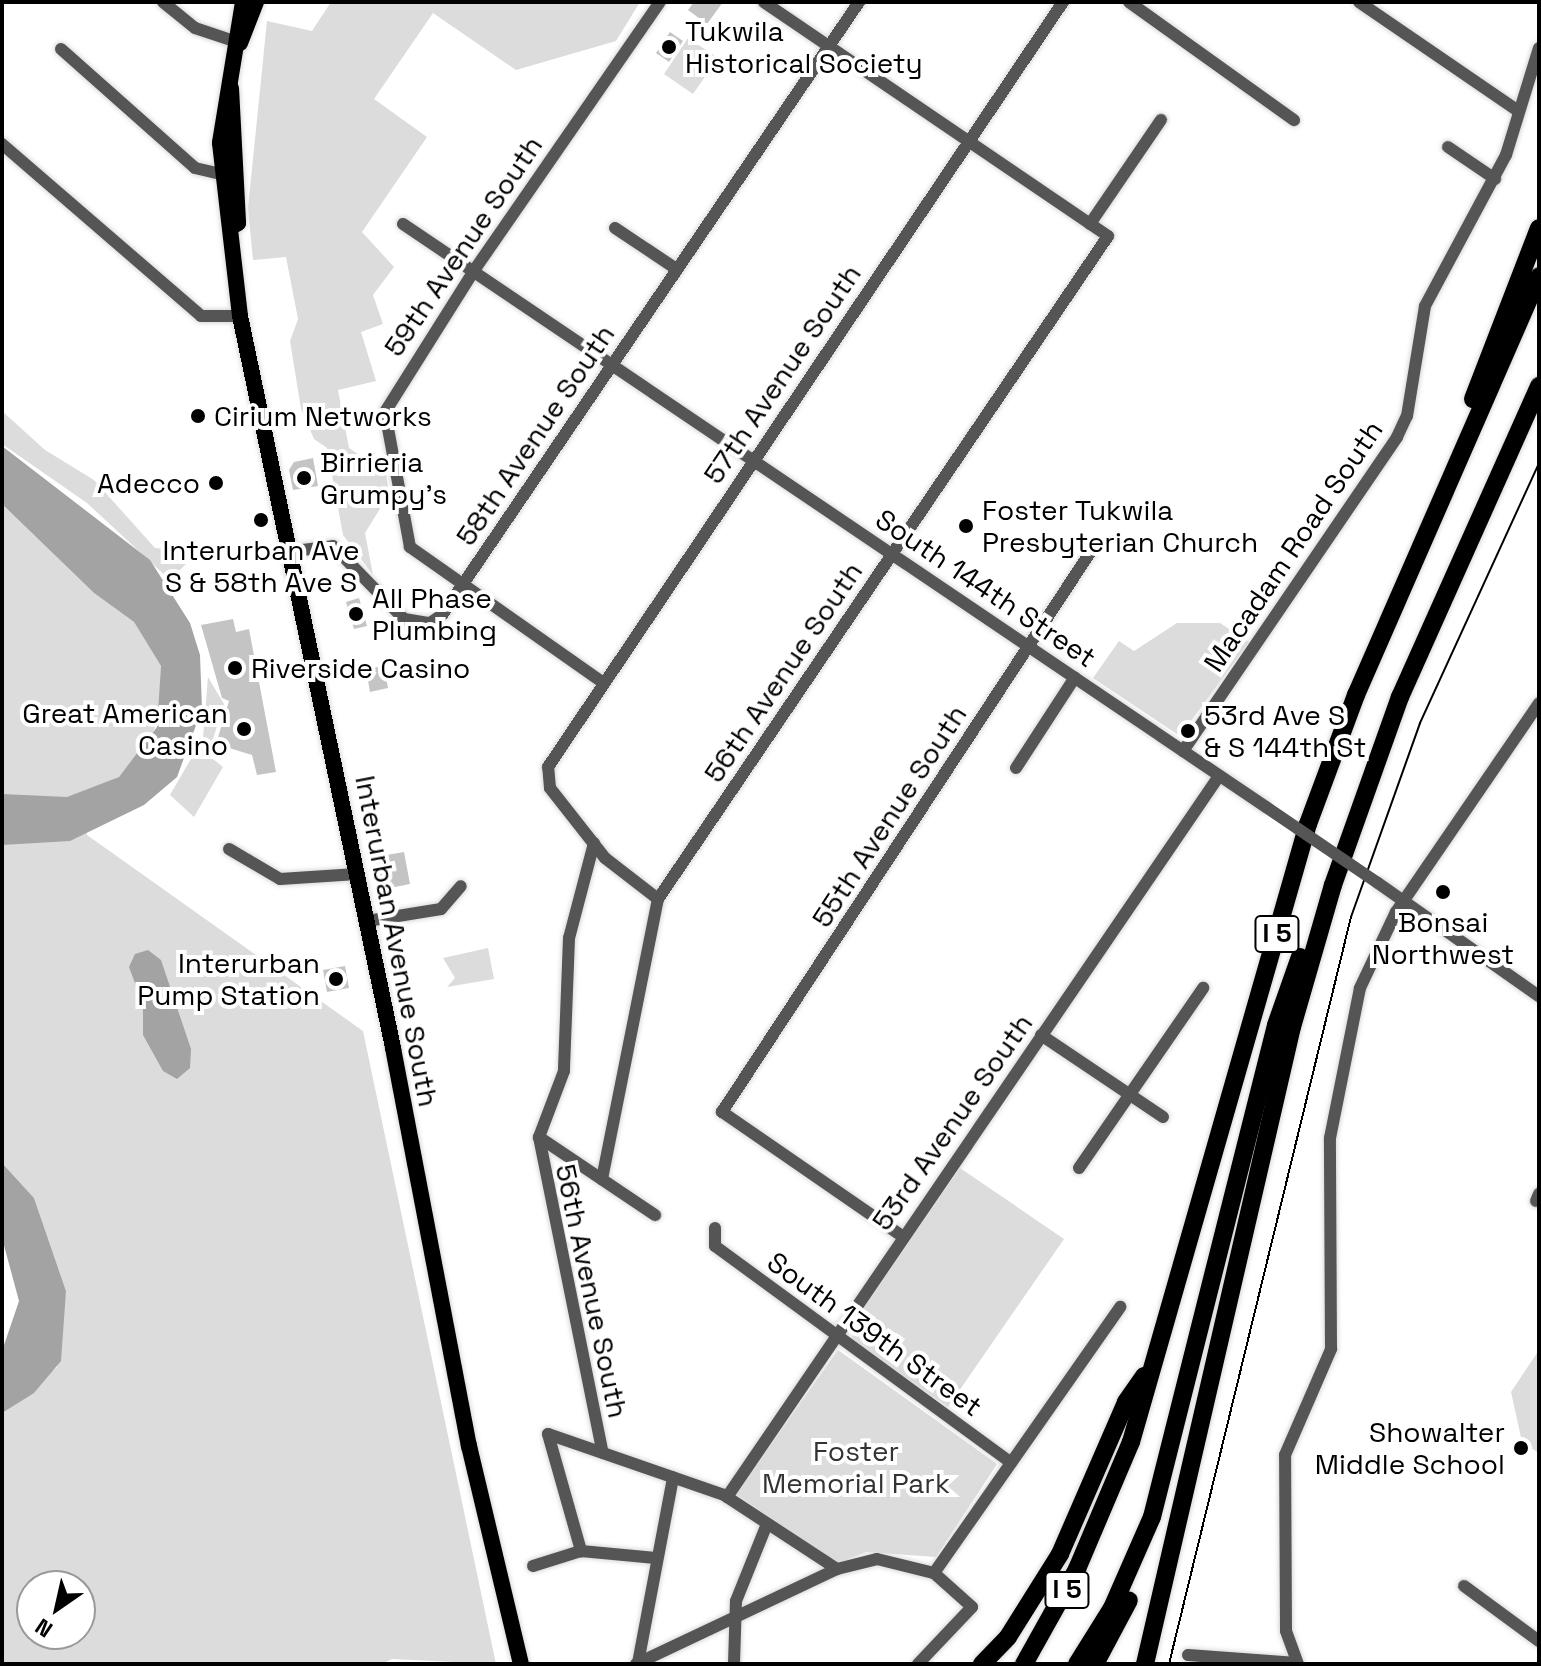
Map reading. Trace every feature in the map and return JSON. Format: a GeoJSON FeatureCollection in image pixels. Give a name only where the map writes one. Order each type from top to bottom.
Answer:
{"type":"FeatureCollection","features":[{"type":"Feature","properties":{"kind":"highway"},"geometry":{"type":"LineString","coordinates":[[1431,514],[1539,228]]}},
{"type":"Feature","properties":{"kind":"highway","name":"I 5"},"geometry":{"type":"LineString","coordinates":[[1024,1664],[1103,1513],[1153,1364],[1308,824],[1431,514],[1539,276]]}},
{"type":"Feature","properties":{"kind":"highway","name":"I 5"},"geometry":{"type":"LineString","coordinates":[[1077,1664],[1112,1608],[1152,1517],[1276,1025],[1333,885],[1400,697],[1539,386]]}},
{"type":"Feature","properties":{"kind":"highway"},"geometry":{"type":"LineString","coordinates":[[1447,589],[1539,416]]}},
{"type":"Feature","properties":{"kind":"highway","name":"I 5"},"geometry":{"type":"LineString","coordinates":[[1134,1664],[1162,1586],[1292,1027],[1333,885]]}},
{"type":"Feature","properties":{"kind":"highway"},"geometry":{"type":"LineString","coordinates":[[982,1664],[1008,1637],[1060,1554],[1126,1402],[1153,1364]]}},
{"type":"Feature","properties":{"kind":"highway"},"geometry":{"type":"LineString","coordinates":[[1095,1664],[1137,1582],[1168,1496],[1190,1459]]}},
{"type":"Feature","properties":{"kind":"highway"},"geometry":{"type":"LineString","coordinates":[[1145,1664],[1162,1586]]}},
{"type":"Feature","properties":{"kind":"main road","name":"Interurban Avenue South"},"geometry":{"type":"LineString","coordinates":[[231,227],[238,223],[231,88],[240,43],[243,2]]}},
{"type":"Feature","properties":{"kind":"main road","name":"Interurban Avenue South"},"geometry":{"type":"LineString","coordinates":[[240,43],[256,2]]}},
{"type":"Feature","properties":{"kind":"main road","name":"Interurban Avenue South"},"geometry":{"type":"LineString","coordinates":[[231,88],[222,101],[220,174],[225,221],[231,227],[240,316],[287,552],[367,921],[469,1446],[521,1664]]}},
{"type":"Feature","properties":{"kind":"street"},"geometry":{"type":"LineString","coordinates":[[163,2],[195,28],[240,43]]}},
{"type":"Feature","properties":{"kind":"street","name":"59th Avenue South"},"geometry":{"type":"LineString","coordinates":[[464,584],[407,541],[387,405],[473,272],[660,2]]}},
{"type":"Feature","properties":{"kind":"street"},"geometry":{"type":"LineString","coordinates":[[764,2],[1090,224],[1161,120]]}},
{"type":"Feature","properties":{"kind":"street","name":"58th Avenue South"},"geometry":{"type":"LineString","coordinates":[[287,552],[333,546],[350,556],[395,613],[430,623],[464,584],[675,268],[859,2]]}},
{"type":"Feature","properties":{"kind":"street","name":"57th Avenue South"},"geometry":{"type":"LineString","coordinates":[[594,843],[546,775],[602,682],[1063,2]]}},
{"type":"Feature","properties":{"kind":"street"},"geometry":{"type":"LineString","coordinates":[[1129,2],[1294,120]]}},
{"type":"Feature","properties":{"kind":"street"},"geometry":{"type":"LineString","coordinates":[[1359,2],[1518,111]]}},
{"type":"Feature","properties":{"kind":"street","name":"Macadam Road South"},"geometry":{"type":"LineString","coordinates":[[1183,751],[1397,437],[1407,416],[1425,306],[1495,179],[1539,48]]}},
{"type":"Feature","properties":{"kind":"street"},"geometry":{"type":"LineString","coordinates":[[61,49],[195,168],[220,174]]}},
{"type":"Feature","properties":{"kind":"street"},"geometry":{"type":"LineString","coordinates":[[2,144],[201,316],[240,316]]}},
{"type":"Feature","properties":{"kind":"street"},"geometry":{"type":"LineString","coordinates":[[1448,147],[1495,179]]}},
{"type":"Feature","properties":{"kind":"street","name":"South 144th Street"},"geometry":{"type":"LineString","coordinates":[[403,224],[753,458],[1539,996]]}},
{"type":"Feature","properties":{"kind":"street","name":"56th Avenue South"},"geometry":{"type":"LineString","coordinates":[[602,1179],[658,899],[1108,236],[1090,224]]}},
{"type":"Feature","properties":{"kind":"street"},"geometry":{"type":"LineString","coordinates":[[615,228],[675,268]]}},
{"type":"Feature","properties":{"kind":"street","name":"55th Avenue South"},"geometry":{"type":"LineString","coordinates":[[902,1236],[722,1112],[1095,545]]}},
{"type":"Feature","properties":{"kind":"street"},"geometry":{"type":"LineString","coordinates":[[464,584],[602,682]]}},
{"type":"Feature","properties":{"kind":"street"},"geometry":{"type":"LineString","coordinates":[[1016,768],[1075,677]]}},
{"type":"Feature","properties":{"kind":"street"},"geometry":{"type":"LineString","coordinates":[[1188,1655],[1297,1664],[1286,1631],[1285,1455],[1331,1349],[1335,1299],[1330,1152],[1349,1031],[1368,963],[1403,901],[1539,703]]}},
{"type":"Feature","properties":{"kind":"street","name":"53rd Avenue South"},"geometry":{"type":"LineString","coordinates":[[727,1497],[834,1335],[1219,776]]}},
{"type":"Feature","properties":{"kind":"street"},"geometry":{"type":"LineString","coordinates":[[594,843],[617,872],[658,899]]}},
{"type":"Feature","properties":{"kind":"street"},"geometry":{"type":"LineString","coordinates":[[594,843],[569,938],[564,1071],[539,1137],[655,1215]]}},
{"type":"Feature","properties":{"kind":"street"},"geometry":{"type":"LineString","coordinates":[[229,849],[280,879],[357,874]]}},
{"type":"Feature","properties":{"kind":"street"},"geometry":{"type":"LineString","coordinates":[[367,921],[441,909],[461,886]]}},
{"type":"Feature","properties":{"kind":"street"},"geometry":{"type":"LineString","coordinates":[[1079,1168],[1203,988]]}},
{"type":"Feature","properties":{"kind":"street"},"geometry":{"type":"LineString","coordinates":[[1041,1035],[1163,1117]]}},
{"type":"Feature","properties":{"kind":"street","name":"56th Avenue South"},"geometry":{"type":"LineString","coordinates":[[539,1137],[603,1453]]}},
{"type":"Feature","properties":{"kind":"street","name":"South 139th Street"},"geometry":{"type":"LineString","coordinates":[[715,1228],[712,1242],[1011,1463]]}},
{"type":"Feature","properties":{"kind":"street"},"geometry":{"type":"LineString","coordinates":[[934,1573],[1120,1307]]}},
{"type":"Feature","properties":{"kind":"street"},"geometry":{"type":"LineString","coordinates":[[581,1551],[548,1434],[727,1497],[837,1569]]}},
{"type":"Feature","properties":{"kind":"street"},"geometry":{"type":"LineString","coordinates":[[637,1664],[673,1477]]}},
{"type":"Feature","properties":{"kind":"street"},"geometry":{"type":"LineString","coordinates":[[734,1664],[733,1620],[767,1524]]}},
{"type":"Feature","properties":{"kind":"street"},"geometry":{"type":"LineString","coordinates":[[533,1566],[581,1551],[656,1558]]}},
{"type":"Feature","properties":{"kind":"street"},"geometry":{"type":"LineString","coordinates":[[637,1664],[837,1569],[877,1559],[934,1573],[972,1607],[918,1664]]}},
{"type":"Feature","properties":{"kind":"street"},"geometry":{"type":"LineString","coordinates":[[1464,1586],[1539,1641]]}},
{"type":"Feature","properties":{"kind":"green space"},"geometry":{"type":"Polygon","coordinates":[[[331,2],[640,2],[616,41],[516,70],[433,13],[374,99],[427,137],[362,232],[394,267],[373,295],[383,324],[361,332],[376,381],[338,390],[349,448],[386,473],[389,494],[365,533],[373,575],[343,535],[327,448],[314,439],[301,409],[290,341],[298,319],[286,257],[253,260],[248,208],[267,21],[312,31],[331,2]]]}},
{"type":"Feature","properties":{"kind":"green space"},"geometry":{"type":"Polygon","coordinates":[[[688,38],[718,58],[693,94],[664,74],[688,38]]]}},
{"type":"Feature","properties":{"kind":"green space"},"geometry":{"type":"Polygon","coordinates":[[[2,411],[45,450],[94,480],[155,548],[177,550],[189,561],[170,580],[87,503],[2,444],[2,411]]]}},
{"type":"Feature","properties":{"kind":"green space"},"geometry":{"type":"Polygon","coordinates":[[[2,504],[94,593],[134,622],[161,666],[160,718],[144,750],[119,777],[82,794],[87,835],[363,1031],[496,1664],[392,1659],[382,1664],[2,1664],[2,1413],[57,1367],[66,1291],[34,1198],[2,1163],[2,504]]]}},
{"type":"Feature","properties":{"kind":"green space"},"geometry":{"type":"Polygon","coordinates":[[[1177,623],[1220,623],[1249,642],[1180,736],[1093,678],[1119,641],[1134,651],[1177,623]]]}},
{"type":"Feature","properties":{"kind":"green space"},"geometry":{"type":"Polygon","coordinates":[[[208,677],[224,704],[208,755],[223,767],[194,817],[170,795],[203,738],[208,677]]]}},
{"type":"Feature","properties":{"kind":"green space"},"geometry":{"type":"Polygon","coordinates":[[[488,948],[494,979],[447,987],[455,978],[443,958],[488,948]]]}},
{"type":"Feature","properties":{"kind":"green space","name":"Foster Memorial Park"},"geometry":{"type":"Polygon","coordinates":[[[960,1168],[1064,1239],[948,1407],[854,1342],[849,1329],[960,1168]]]}},
{"type":"Feature","properties":{"kind":"green space","name":"Foster Memorial Park"},"geometry":{"type":"Polygon","coordinates":[[[838,1350],[997,1464],[936,1557],[866,1552],[836,1564],[736,1494],[838,1350]]]}},
{"type":"Feature","properties":{"kind":"green space"},"geometry":{"type":"Polygon","coordinates":[[[1539,1350],[1539,1453],[1522,1442],[1511,1392],[1539,1350]]]}},
{"type":"Feature","properties":{"kind":"shaded area"},"geometry":{"type":"Polygon","coordinates":[[[2,446],[150,560],[190,623],[200,655],[202,709],[177,777],[144,805],[70,841],[2,845],[2,794],[67,797],[119,777],[157,727],[161,666],[134,622],[94,593],[2,504],[2,446]]]}},
{"type":"Feature","properties":{"kind":"shaded area"},"geometry":{"type":"Polygon","coordinates":[[[148,950],[161,960],[191,1049],[190,1068],[177,1079],[163,1071],[143,1035],[143,1005],[129,967],[135,954],[148,950]]]}},
{"type":"Feature","properties":{"kind":"shaded area"},"geometry":{"type":"Polygon","coordinates":[[[2,1163],[34,1198],[66,1291],[61,1361],[34,1393],[2,1413],[2,1351],[19,1301],[2,1238],[2,1163]]]}},
{"type":"Feature","properties":{"kind":"building"},"geometry":{"type":"Polygon","coordinates":[[[694,2],[723,2],[707,24],[688,10],[694,2]]]}},
{"type":"Feature","properties":{"kind":"building","name":"Tukwila Historical Society"},"geometry":{"type":"Polygon","coordinates":[[[670,32],[683,41],[669,62],[656,53],[670,32]]]}},
{"type":"Feature","properties":{"kind":"building","name":"Birrieria Grumpy's"},"geometry":{"type":"Polygon","coordinates":[[[313,458],[318,486],[293,490],[289,470],[294,462],[313,458]]]}},
{"type":"Feature","properties":{"kind":"building","name":"All Phase Plumbing"},"geometry":{"type":"Polygon","coordinates":[[[359,598],[367,626],[354,629],[346,602],[359,598]]]}},
{"type":"Feature","properties":{"kind":"building"},"geometry":{"type":"Polygon","coordinates":[[[233,619],[236,632],[249,629],[276,772],[257,775],[252,755],[216,744],[229,701],[222,698],[201,625],[233,619]]]}},
{"type":"Feature","properties":{"kind":"building"},"geometry":{"type":"Polygon","coordinates":[[[384,666],[388,688],[370,692],[366,669],[384,666]]]}},
{"type":"Feature","properties":{"kind":"building"},"geometry":{"type":"Polygon","coordinates":[[[404,852],[410,884],[380,890],[375,857],[404,852]]]}},
{"type":"Feature","properties":{"kind":"building","name":"Interurban Pump Station"},"geometry":{"type":"Polygon","coordinates":[[[345,966],[349,988],[327,992],[323,970],[345,966]]]}},
{"type":"Feature","properties":{"kind":"tram line"},"geometry":{"type":"LineString","coordinates":[[1169,1664],[1351,917],[1420,723],[1539,463]]}},
{"type":"Feature","properties":{"kind":"place","name":"Tukwila Historical Society"},"geometry":{"type":"Point","coordinates":[669,47]}},
{"type":"Feature","properties":{"kind":"place","name":"Cirium Networks"},"geometry":{"type":"Point","coordinates":[198,416]}},
{"type":"Feature","properties":{"kind":"place","name":"Birrieria Grumpy's"},"geometry":{"type":"Point","coordinates":[304,478]}},
{"type":"Feature","properties":{"kind":"place","name":"Adecco"},"geometry":{"type":"Point","coordinates":[216,483]}},
{"type":"Feature","properties":{"kind":"place","name":"Interurban Ave S & 58th Ave S"},"geometry":{"type":"Point","coordinates":[261,520]}},
{"type":"Feature","properties":{"kind":"place","name":"Foster Tukwila Presbyterian Church"},"geometry":{"type":"Point","coordinates":[966,526]}},
{"type":"Feature","properties":{"kind":"place","name":"All Phase Plumbing"},"geometry":{"type":"Point","coordinates":[356,614]}},
{"type":"Feature","properties":{"kind":"place","name":"Riverside Casino"},"geometry":{"type":"Point","coordinates":[235,668]}},
{"type":"Feature","properties":{"kind":"place","name":"Great American Casino"},"geometry":{"type":"Point","coordinates":[244,729]}},
{"type":"Feature","properties":{"kind":"place","name":"53rd Ave S & S 144th St"},"geometry":{"type":"Point","coordinates":[1188,731]}},
{"type":"Feature","properties":{"kind":"place","name":"Bonsai Northwest"},"geometry":{"type":"Point","coordinates":[1443,892]}},
{"type":"Feature","properties":{"kind":"place","name":"Interurban Pump Station"},"geometry":{"type":"Point","coordinates":[336,979]}},
{"type":"Feature","properties":{"kind":"place","name":"Showalter Middle School"},"geometry":{"type":"Point","coordinates":[1521,1448]}}]}
